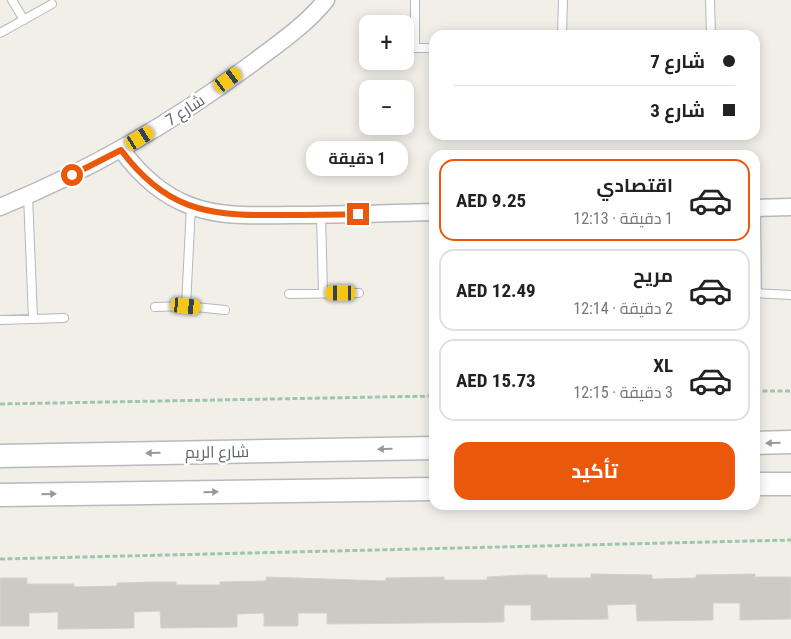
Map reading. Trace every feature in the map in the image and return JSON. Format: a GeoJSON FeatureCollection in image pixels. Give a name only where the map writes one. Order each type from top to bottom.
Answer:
{"type":"FeatureCollection","features":[{"type":"Feature","properties":{"kind":"street","name":"شارع 7"},"geometry":{"type":"LineString","coordinates":[[0,207],[28,196],[121,150],[166,123],[240,72],[309,18],[326,0]]}},
{"type":"Feature","properties":{"kind":"street"},"geometry":{"type":"LineString","coordinates":[[121,150],[151,183],[174,199],[191,206],[226,215],[429,212]]}},
{"type":"Feature","properties":{"kind":"street"},"geometry":{"type":"LineString","coordinates":[[760,208],[791,207]]}},
{"type":"Feature","properties":{"kind":"street"},"geometry":{"type":"LineString","coordinates":[[760,443],[791,442]]}},
{"type":"Feature","properties":{"kind":"street","name":"شارع الريم"},"geometry":{"type":"LineString","coordinates":[[0,456],[429,448]]}},
{"type":"Feature","properties":{"kind":"street"},"geometry":{"type":"LineString","coordinates":[[760,484],[791,484]]}},
{"type":"Feature","properties":{"kind":"street"},"geometry":{"type":"LineString","coordinates":[[0,495],[429,489]]}},
{"type":"Feature","properties":{"kind":"lane"},"geometry":{"type":"LineString","coordinates":[[12,0],[24,20]]}},
{"type":"Feature","properties":{"kind":"lane"},"geometry":{"type":"LineString","coordinates":[[415,0],[415,48],[429,48]]}},
{"type":"Feature","properties":{"kind":"lane"},"geometry":{"type":"LineString","coordinates":[[562,30],[563,0]]}},
{"type":"Feature","properties":{"kind":"lane"},"geometry":{"type":"LineString","coordinates":[[710,0],[711,30]]}},
{"type":"Feature","properties":{"kind":"lane"},"geometry":{"type":"LineString","coordinates":[[0,33],[52,4]]}},
{"type":"Feature","properties":{"kind":"lane"},"geometry":{"type":"LineString","coordinates":[[28,196],[33,319]]}},
{"type":"Feature","properties":{"kind":"lane"},"geometry":{"type":"LineString","coordinates":[[186,306],[191,206]]}},
{"type":"Feature","properties":{"kind":"lane"},"geometry":{"type":"LineString","coordinates":[[321,215],[323,293]]}},
{"type":"Feature","properties":{"kind":"lane"},"geometry":{"type":"LineString","coordinates":[[288,294],[359,293]]}},
{"type":"Feature","properties":{"kind":"lane"},"geometry":{"type":"LineString","coordinates":[[760,293],[791,294]]}},
{"type":"Feature","properties":{"kind":"lane"},"geometry":{"type":"LineString","coordinates":[[156,307],[186,306],[225,310]]}},
{"type":"Feature","properties":{"kind":"lane"},"geometry":{"type":"LineString","coordinates":[[0,320],[64,318]]}},
{"type":"Feature","properties":{"kind":"path"},"geometry":{"type":"LineString","coordinates":[[760,391],[791,391]]}},
{"type":"Feature","properties":{"kind":"path"},"geometry":{"type":"LineString","coordinates":[[0,404],[429,396]]}},
{"type":"Feature","properties":{"kind":"path"},"geometry":{"type":"LineString","coordinates":[[0,559],[791,540]]}},
{"type":"Feature","properties":{"kind":"building"},"geometry":{"type":"Polygon","coordinates":[[[591,574],[652,575],[652,579],[696,578],[696,575],[755,574],[755,577],[791,577],[791,619],[740,620],[740,603],[713,603],[713,620],[637,621],[636,604],[607,605],[608,619],[531,620],[531,605],[504,605],[504,622],[327,624],[327,613],[298,613],[298,626],[264,626],[264,613],[237,614],[237,627],[161,628],[160,611],[134,612],[134,628],[58,629],[58,612],[29,613],[29,626],[0,626],[0,578],[27,578],[27,584],[74,584],[74,587],[117,586],[117,583],[154,582],[176,582],[176,585],[220,585],[220,582],[266,581],[266,577],[386,581],[386,578],[444,577],[444,580],[487,580],[487,577],[524,575],[547,575],[547,578],[591,578],[591,574]]]}},
{"type":"Feature","properties":{"kind":"route"},"geometry":{"type":"LineString","coordinates":[[72,175],[121,150],[144,178],[158,189],[174,199],[208,212],[226,215],[358,214]]}}]}
